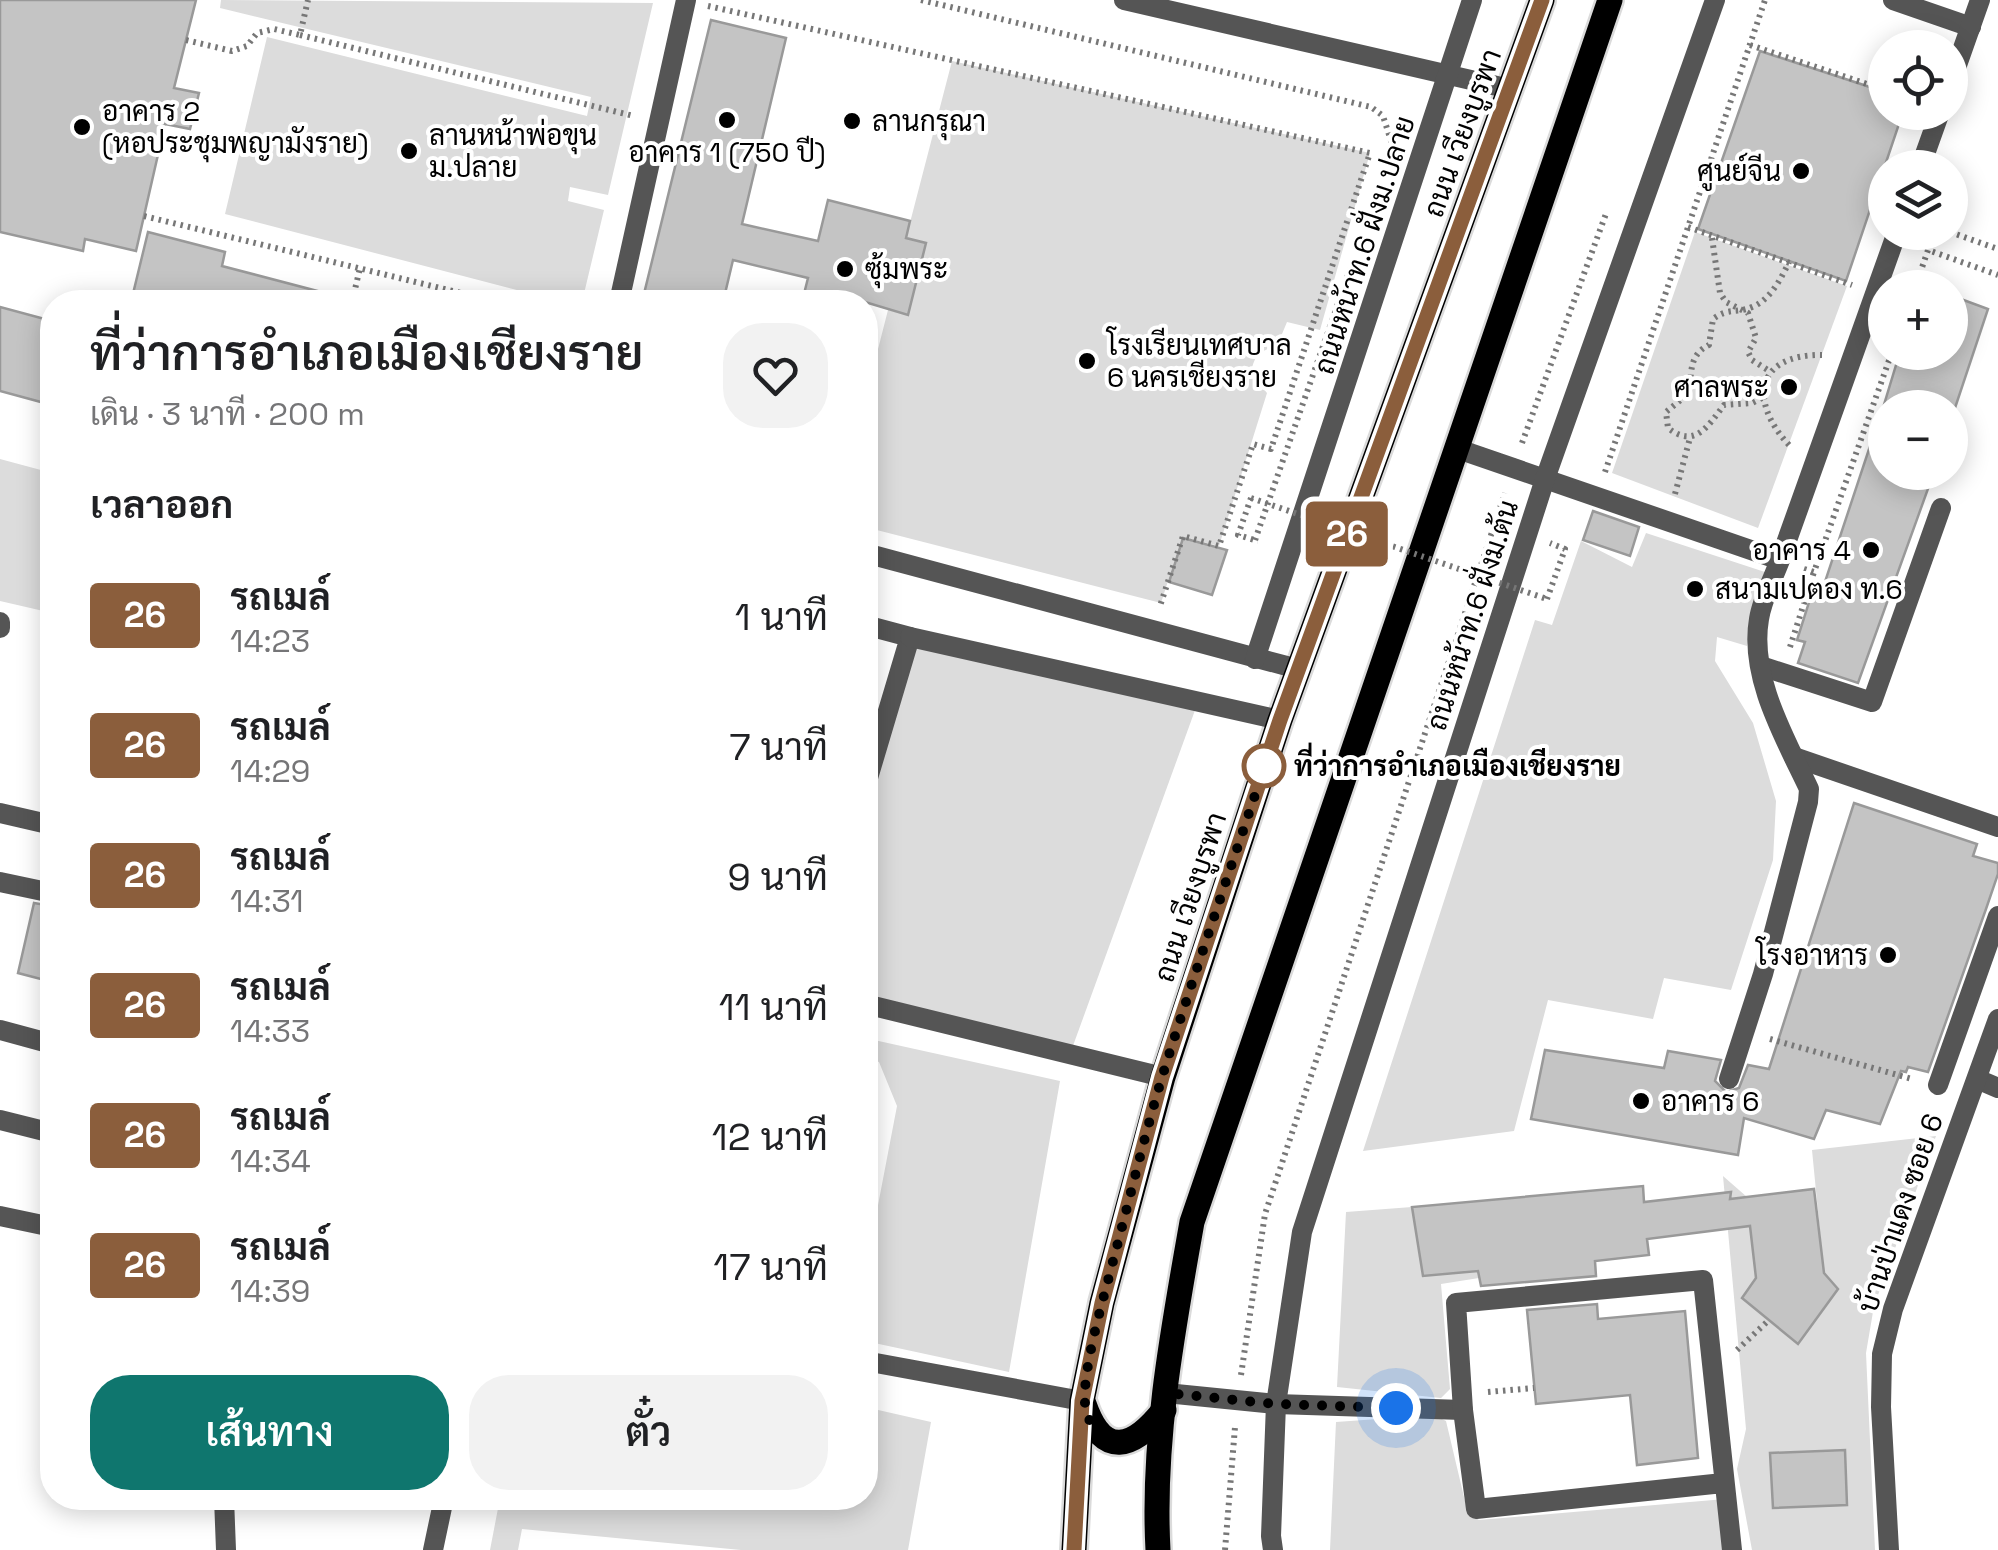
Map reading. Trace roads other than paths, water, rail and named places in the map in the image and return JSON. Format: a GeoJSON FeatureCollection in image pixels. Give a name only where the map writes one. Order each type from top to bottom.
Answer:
{"type":"FeatureCollection","features":[{"type":"Feature","properties":{"kind":"main road","name":"ถนน เวียงบูรพา"},"geometry":{"type":"LineString","coordinates":[[1074,1550],[1082,1401],[1102,1303],[1162,1077],[1280,720],[1542,0]]}},
{"type":"Feature","properties":{"kind":"main road"},"geometry":{"type":"LineString","coordinates":[[1158,1550],[1156,1514],[1164,1401],[1192,1222],[1610,0]]}},
{"type":"Feature","properties":{"kind":"main road"},"geometry":{"type":"LineString","coordinates":[[1082,1401],[1091,1426],[1118,1444],[1146,1432],[1164,1401]]}},
{"type":"Feature","properties":{"kind":"street"},"geometry":{"type":"LineString","coordinates":[[1124,0],[1188,7],[1510,90]]}},
{"type":"Feature","properties":{"kind":"street","name":"ถนนหน้าท.6 ฝั่งม.ปลาย"},"geometry":{"type":"LineString","coordinates":[[1256,659],[1472,0]]}},
{"type":"Feature","properties":{"kind":"street","name":"ถนนหน้าท.6 ฝั่งม.ต้น"},"geometry":{"type":"LineString","coordinates":[[1273,1550],[1276,1404],[1302,1232],[1544,478],[1715,0]]}},
{"type":"Feature","properties":{"kind":"street"},"geometry":{"type":"LineString","coordinates":[[1893,0],[1971,27]]}},
{"type":"Feature","properties":{"kind":"street"},"geometry":{"type":"LineString","coordinates":[[1968,35],[1980,0]]}},
{"type":"Feature","properties":{"kind":"street"},"geometry":{"type":"LineString","coordinates":[[622,290],[689,1]]}},
{"type":"Feature","properties":{"kind":"street"},"geometry":{"type":"LineString","coordinates":[[1729,1079],[1809,789],[1767,692],[1771,669],[1759,619],[1891,250]]}},
{"type":"Feature","properties":{"kind":"street"},"geometry":{"type":"LineString","coordinates":[[1458,449],[1780,560]]}},
{"type":"Feature","properties":{"kind":"street"},"geometry":{"type":"LineString","coordinates":[[1771,669],[1872,702],[1941,508]]}},
{"type":"Feature","properties":{"kind":"street"},"geometry":{"type":"LineString","coordinates":[[878,557],[1298,669]]}},
{"type":"Feature","properties":{"kind":"street"},"geometry":{"type":"LineString","coordinates":[[878,628],[1280,720]]}},
{"type":"Feature","properties":{"kind":"street"},"geometry":{"type":"LineString","coordinates":[[878,744],[910,636]]}},
{"type":"Feature","properties":{"kind":"street"},"geometry":{"type":"LineString","coordinates":[[1794,757],[1998,827]]}},
{"type":"Feature","properties":{"kind":"street"},"geometry":{"type":"LineString","coordinates":[[0,813],[40,822]]}},
{"type":"Feature","properties":{"kind":"street"},"geometry":{"type":"LineString","coordinates":[[0,882],[40,890]]}},
{"type":"Feature","properties":{"kind":"street"},"geometry":{"type":"LineString","coordinates":[[1938,1086],[1998,916]]}},
{"type":"Feature","properties":{"kind":"street"},"geometry":{"type":"LineString","coordinates":[[878,1007],[1162,1077]]}},
{"type":"Feature","properties":{"kind":"street","name":"บ้านป่าแดง ซอย 6"},"geometry":{"type":"LineString","coordinates":[[1889,1550],[1882,1354],[1892,1309],[1998,1019]]}},
{"type":"Feature","properties":{"kind":"street"},"geometry":{"type":"LineString","coordinates":[[0,1030],[40,1041]]}},
{"type":"Feature","properties":{"kind":"street"},"geometry":{"type":"LineString","coordinates":[[1977,1079],[1998,1088]]}},
{"type":"Feature","properties":{"kind":"street"},"geometry":{"type":"LineString","coordinates":[[0,1120],[40,1129]]}},
{"type":"Feature","properties":{"kind":"street"},"geometry":{"type":"LineString","coordinates":[[0,1216],[40,1224]]}},
{"type":"Feature","properties":{"kind":"street"},"geometry":{"type":"LineString","coordinates":[[1723,1483],[1476,1509],[1456,1303],[1702,1280],[1732,1550]]}},
{"type":"Feature","properties":{"kind":"street"},"geometry":{"type":"LineString","coordinates":[[878,1362],[1082,1401]]}},
{"type":"Feature","properties":{"kind":"street"},"geometry":{"type":"LineString","coordinates":[[1164,1401],[1463,1402]]}},
{"type":"Feature","properties":{"kind":"street"},"geometry":{"type":"LineString","coordinates":[[224,1510],[226,1550]]}},
{"type":"Feature","properties":{"kind":"street"},"geometry":{"type":"LineString","coordinates":[[433,1550],[441,1510]]}},
{"type":"Feature","properties":{"kind":"place","name":"อาคาร 1 (750 ปี)"},"geometry":{"type":"Point","coordinates":[727,120]}},
{"type":"Feature","properties":{"kind":"place","name":"ลานกรุณา"},"geometry":{"type":"Point","coordinates":[852,121]}},
{"type":"Feature","properties":{"kind":"place","name":"อาคาร 2 (หอประชุมพญามังราย)"},"geometry":{"type":"Point","coordinates":[82,127]}},
{"type":"Feature","properties":{"kind":"place","name":"ลานหน้าพ่อขุน ม.ปลาย"},"geometry":{"type":"Point","coordinates":[409,151]}},
{"type":"Feature","properties":{"kind":"place","name":"ศูนย์จีน"},"geometry":{"type":"Point","coordinates":[1801,171]}},
{"type":"Feature","properties":{"kind":"place","name":"ซุ้มพระ"},"geometry":{"type":"Point","coordinates":[845,269]}},
{"type":"Feature","properties":{"kind":"place","name":"โรงเรียนเทศบาล 6 นครเชียงราย"},"geometry":{"type":"Point","coordinates":[1087,361]}},
{"type":"Feature","properties":{"kind":"place","name":"ศาลพระ"},"geometry":{"type":"Point","coordinates":[1789,387]}},
{"type":"Feature","properties":{"kind":"place","name":"อาคาร 4"},"geometry":{"type":"Point","coordinates":[1871,550]}},
{"type":"Feature","properties":{"kind":"place","name":"สนามเปตอง ท.6"},"geometry":{"type":"Point","coordinates":[1695,589]}},
{"type":"Feature","properties":{"kind":"place","name":"ที่ว่าการอำเภอเมืองเชียงราย"},"geometry":{"type":"Point","coordinates":[1264,766]}},
{"type":"Feature","properties":{"kind":"place","name":"โรงอาหาร"},"geometry":{"type":"Point","coordinates":[1888,955]}},
{"type":"Feature","properties":{"kind":"place","name":"อาคาร 6"},"geometry":{"type":"Point","coordinates":[1641,1101]}}]}
